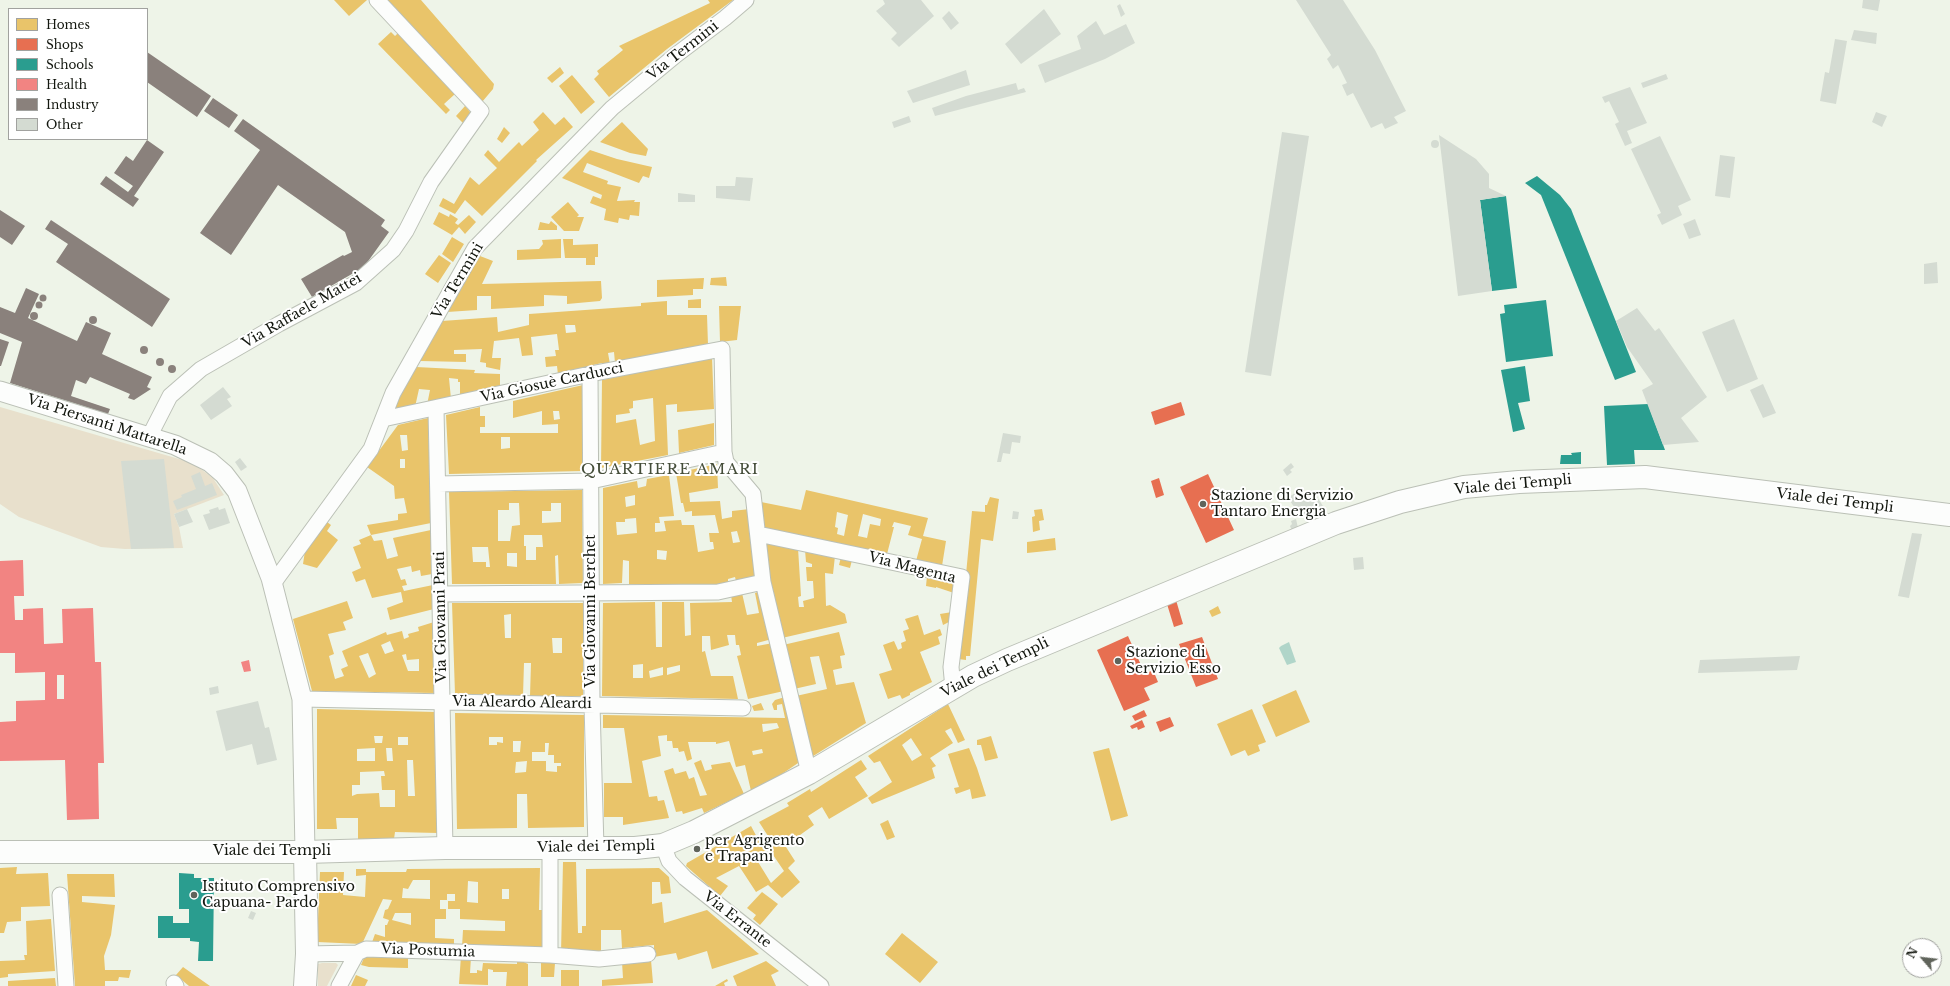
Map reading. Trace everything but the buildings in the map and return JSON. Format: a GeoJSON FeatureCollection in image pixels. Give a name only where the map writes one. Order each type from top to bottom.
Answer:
{"type":"FeatureCollection","features":[{"type":"Feature","properties":{"kind":"main road","name":"Viale dei Templi"},"geometry":{"type":"LineString","coordinates":[[0,852],[305,852],[445,848],[635,848],[663,845],[694,832],[809,773],[953,688],[1007,660],[1336,523],[1400,502],[1464,487],[1519,482],[1645,477],[1950,516]]}},
{"type":"Feature","properties":{"kind":"main road"},"geometry":{"type":"LineString","coordinates":[[305,852],[307,954],[305,986]]}},
{"type":"Feature","properties":{"kind":"street","name":"Via Raffaele Mattei"},"geometry":{"type":"LineString","coordinates":[[149,437],[170,396],[201,368],[356,283],[388,255],[406,231],[431,182],[481,111],[377,0]]}},
{"type":"Feature","properties":{"kind":"street","name":"Via Termini"},"geometry":{"type":"LineString","coordinates":[[272,585],[371,449],[394,393],[475,248],[612,108],[746,0]]}},
{"type":"Feature","properties":{"kind":"street","name":"Via Giosuè Carducci"},"geometry":{"type":"LineString","coordinates":[[383,419],[436,409],[590,374],[722,349],[724,452]]}},
{"type":"Feature","properties":{"kind":"street","name":"Via Giovanni Berchet"},"geometry":{"type":"LineString","coordinates":[[590,374],[592,705],[596,848]]}},
{"type":"Feature","properties":{"kind":"street","name":"Via Piersanti Mattarella"},"geometry":{"type":"LineString","coordinates":[[0,391],[193,452],[210,462],[224,474],[237,491],[272,585],[302,699],[305,852]]}},
{"type":"Feature","properties":{"kind":"street","name":"Via Giovanni Prati"},"geometry":{"type":"LineString","coordinates":[[436,409],[445,848]]}},
{"type":"Feature","properties":{"kind":"street"},"geometry":{"type":"LineString","coordinates":[[438,484],[590,481],[724,452],[726,462],[753,494],[763,582],[809,773]]}},
{"type":"Feature","properties":{"kind":"street","name":"Via Magenta"},"geometry":{"type":"LineString","coordinates":[[758,534],[962,577],[956,613],[951,667],[953,688]]}},
{"type":"Feature","properties":{"kind":"street"},"geometry":{"type":"LineString","coordinates":[[440,594],[718,592],[763,582]]}},
{"type":"Feature","properties":{"kind":"street","name":"Via Aleardo Aleardi"},"geometry":{"type":"LineString","coordinates":[[302,699],[743,708]]}},
{"type":"Feature","properties":{"kind":"street","name":"Via Errante"},"geometry":{"type":"LineString","coordinates":[[663,845],[669,860],[685,878],[821,986]]}},
{"type":"Feature","properties":{"kind":"street"},"geometry":{"type":"LineString","coordinates":[[550,849],[550,955]]}},
{"type":"Feature","properties":{"kind":"street"},"geometry":{"type":"LineString","coordinates":[[60,895],[66,986]]}},
{"type":"Feature","properties":{"kind":"street","name":"Via Postumia"},"geometry":{"type":"LineString","coordinates":[[307,954],[357,953],[366,949],[550,955],[599,959],[648,954]]}},
{"type":"Feature","properties":{"kind":"street"},"geometry":{"type":"LineString","coordinates":[[339,986],[357,953]]}},
{"type":"Feature","properties":{"kind":"shaded area"},"geometry":{"type":"Polygon","coordinates":[[[0,407],[193,463],[213,478],[224,495],[174,514],[179,527],[183,548],[125,549],[101,547],[19,517],[0,504],[0,407]]]}},
{"type":"Feature","properties":{"kind":"shaded area"},"geometry":{"type":"Polygon","coordinates":[[[336,963],[338,965],[327,986],[318,986],[318,964],[336,963]]]}},
{"type":"Feature","properties":{"kind":"water"},"geometry":{"type":"Polygon","coordinates":[[[1289,642],[1296,662],[1287,665],[1279,648],[1289,642]]]}},
{"type":"Feature","properties":{"kind":"place","name":"Stazione di Servizio Tantaro Energia"},"geometry":{"type":"Point","coordinates":[1203,504]}},
{"type":"Feature","properties":{"kind":"place","name":"Stazione di Servizio Esso"},"geometry":{"type":"Point","coordinates":[1118,661]}},
{"type":"Feature","properties":{"kind":"place","name":"per Agrigento e Trapani"},"geometry":{"type":"Point","coordinates":[697,849]}},
{"type":"Feature","properties":{"kind":"place","name":"Istituto Comprensivo Capuana- Pardo"},"geometry":{"type":"Point","coordinates":[194,895]}},
{"type":"Feature","properties":{"kind":"district","name":"QUARTIERE AMARI"},"geometry":{"type":"Point","coordinates":[670,470]}}]}
